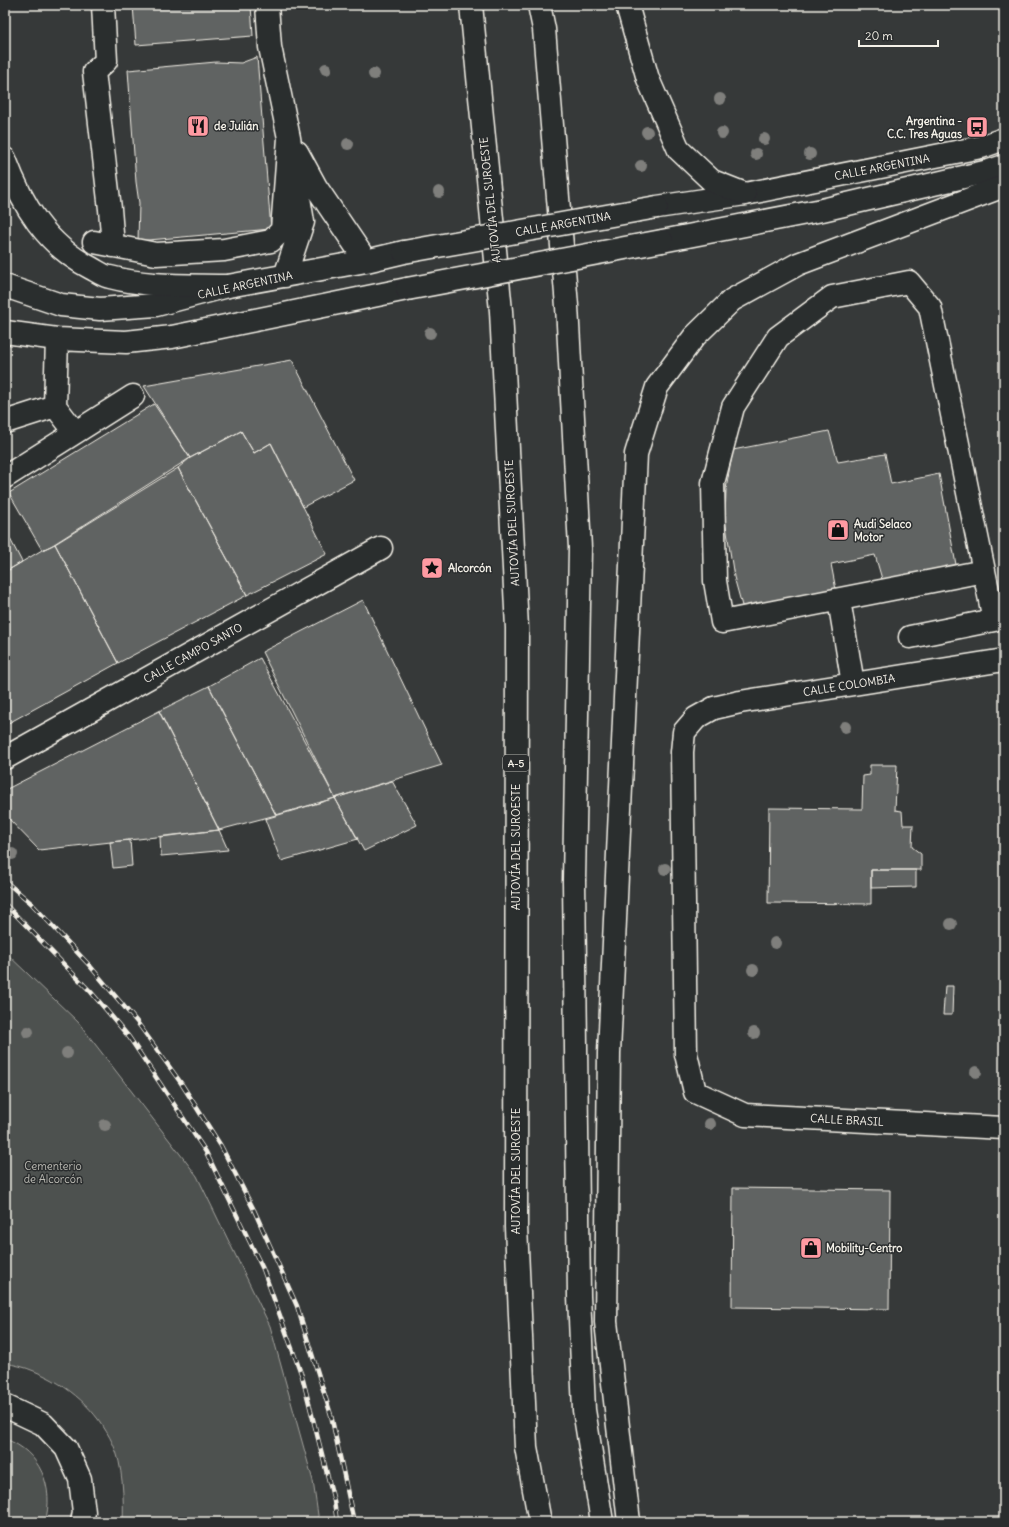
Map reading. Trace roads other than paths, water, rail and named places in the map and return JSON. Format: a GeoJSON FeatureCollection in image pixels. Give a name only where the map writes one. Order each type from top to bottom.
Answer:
{"type":"FeatureCollection","features":[{"type":"Feature","properties":{"kind":"main road"},"geometry":{"type":"LineString","coordinates":[[103,5],[106,61],[94,72],[110,209],[103,244],[156,254],[224,250],[271,241],[282,230],[289,138]]}},
{"type":"Feature","properties":{"kind":"main road"},"geometry":{"type":"LineString","coordinates":[[267,5],[270,48],[289,138],[303,222],[285,276]]}},
{"type":"Feature","properties":{"kind":"main road","name":"AUTOVÍA DEL SUROESTE"},"geometry":{"type":"LineString","coordinates":[[471,5],[501,311],[516,612],[516,1227],[526,1447],[540,1522]]}},
{"type":"Feature","properties":{"kind":"main road"},"geometry":{"type":"LineString","coordinates":[[540,5],[544,29],[567,306],[580,548],[574,881],[579,1296],[584,1410],[602,1522]]}},
{"type":"Feature","properties":{"kind":"main road"},"geometry":{"type":"LineString","coordinates":[[627,5],[648,79],[679,150],[712,180],[745,194]]}},
{"type":"Feature","properties":{"kind":"main road"},"geometry":{"type":"LineString","coordinates":[[289,138],[316,187],[366,261]]}},
{"type":"Feature","properties":{"kind":"main road","name":"CALLE ARGENTINA"},"geometry":{"type":"LineString","coordinates":[[5,286],[61,305],[100,309],[156,305],[228,286],[366,261],[404,252],[657,207],[745,194],[981,147],[1004,140]]}},
{"type":"Feature","properties":{"kind":"main road"},"geometry":{"type":"LineString","coordinates":[[5,159],[14,183],[39,226],[52,241],[81,263],[108,277],[150,284],[228,286]]}},
{"type":"Feature","properties":{"kind":"main road"},"geometry":{"type":"LineString","coordinates":[[5,332],[57,339],[126,342],[172,337],[407,289],[822,210],[989,171],[1004,166]]}},
{"type":"Feature","properties":{"kind":"main road"},"geometry":{"type":"LineString","coordinates":[[629,1522],[606,1322],[606,1306],[610,1053],[636,454],[657,387],[694,337],[732,300],[798,264],[1004,186]]}},
{"type":"Feature","properties":{"kind":"main road"},"geometry":{"type":"LineString","coordinates":[[910,637],[994,620],[984,571],[930,307],[909,282],[832,297],[778,337],[733,407],[713,483],[715,580],[722,622],[984,571]]}},
{"type":"Feature","properties":{"kind":"main road"},"geometry":{"type":"LineString","coordinates":[[57,339],[55,406],[75,432]]}},
{"type":"Feature","properties":{"kind":"main road"},"geometry":{"type":"LineString","coordinates":[[5,477],[133,396]]}},
{"type":"Feature","properties":{"kind":"main road"},"geometry":{"type":"LineString","coordinates":[[5,422],[55,406]]}},
{"type":"Feature","properties":{"kind":"main road","name":"CALLE CAMPO SANTO"},"geometry":{"type":"LineString","coordinates":[[5,758],[381,548]]}},
{"type":"Feature","properties":{"kind":"main road"},"geometry":{"type":"LineString","coordinates":[[839,600],[853,684]]}},
{"type":"Feature","properties":{"kind":"main road","name":"CALLE COLOMBIA"},"geometry":{"type":"LineString","coordinates":[[695,1092],[686,1054],[682,752],[684,732],[696,718],[714,708],[740,702],[1004,660]]}},
{"type":"Feature","properties":{"kind":"main road","name":"CALLE BRASIL"},"geometry":{"type":"LineString","coordinates":[[695,1092],[745,1115],[1004,1128]]}},
{"type":"Feature","properties":{"kind":"main road"},"geometry":{"type":"LineString","coordinates":[[8,1408],[42,1424],[66,1448],[80,1479],[84,1512],[82,1522]]}},
{"type":"Feature","properties":{"kind":"railway"},"geometry":{"type":"LineString","coordinates":[[5,881],[31,903],[90,966],[137,1022],[181,1083],[221,1146],[254,1210],[297,1306],[331,1415],[354,1522]]}},
{"type":"Feature","properties":{"kind":"railway"},"geometry":{"type":"LineString","coordinates":[[5,904],[91,992],[129,1037],[206,1152],[263,1269],[302,1376],[334,1501],[337,1522]]}},
{"type":"Feature","properties":{"kind":"place","name":"de Julián"},"geometry":{"type":"Point","coordinates":[198,126]}},
{"type":"Feature","properties":{"kind":"place","name":"Argentina - C.C. Tres Aguas"},"geometry":{"type":"Point","coordinates":[977,127]}},
{"type":"Feature","properties":{"kind":"place","name":"Audi Selaco Motor"},"geometry":{"type":"Point","coordinates":[838,530]}},
{"type":"Feature","properties":{"kind":"place","name":"Alcorcón"},"geometry":{"type":"Point","coordinates":[432,568]}},
{"type":"Feature","properties":{"kind":"place","name":"Mobility-Centro"},"geometry":{"type":"Point","coordinates":[811,1248]}},
{"type":"Feature","properties":{"kind":"park label","name":"Cementerio de Alcorcón"},"geometry":{"type":"Point","coordinates":[53,1172]}}]}
